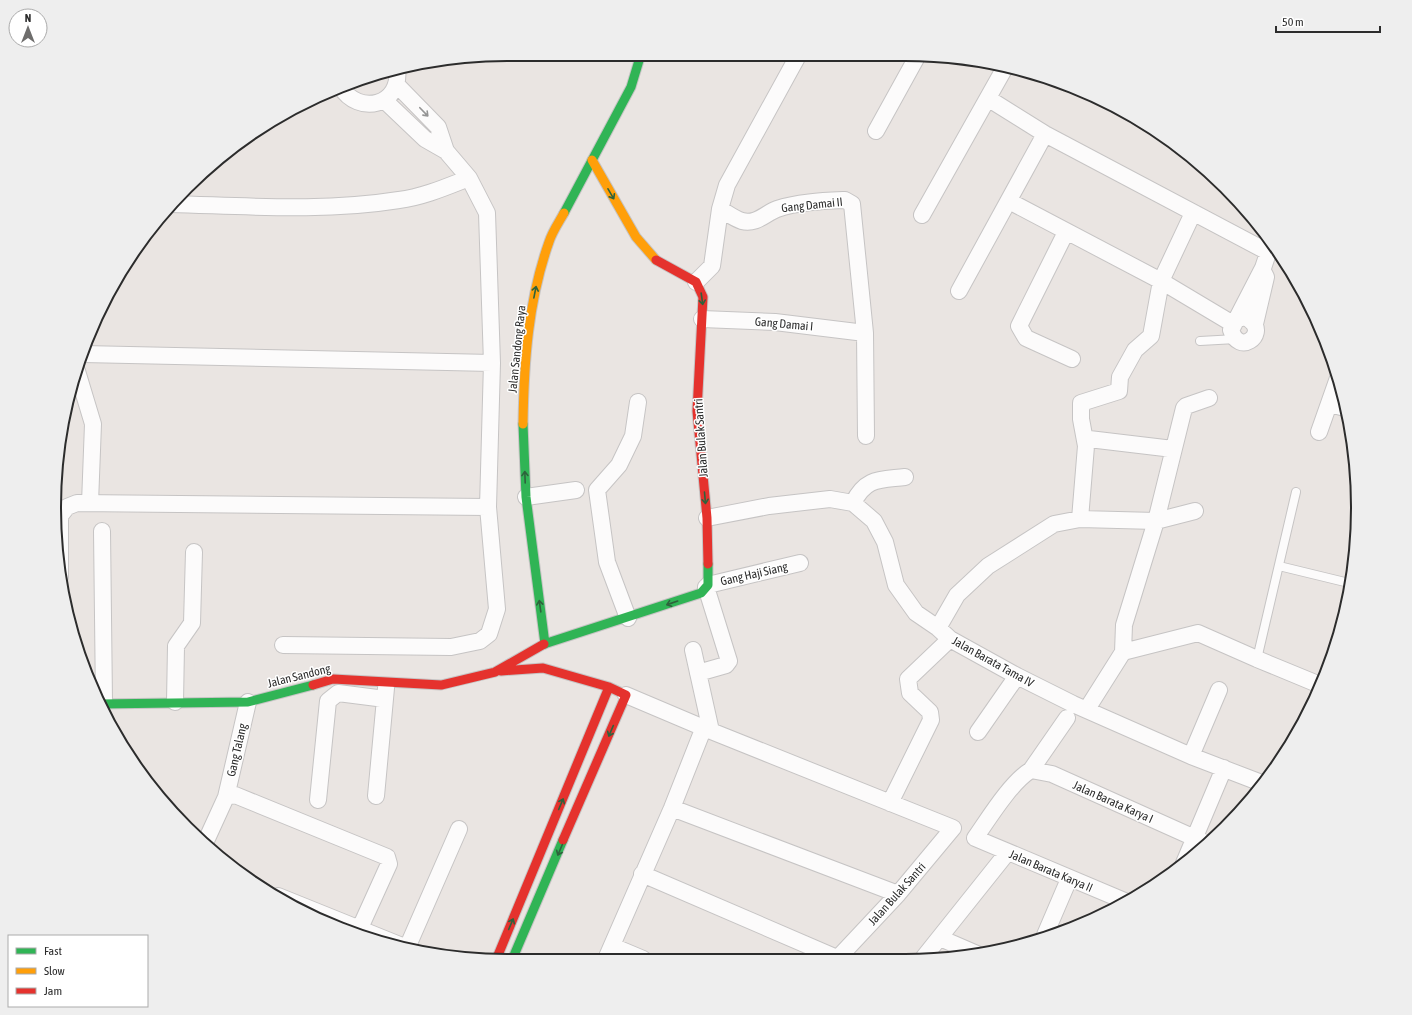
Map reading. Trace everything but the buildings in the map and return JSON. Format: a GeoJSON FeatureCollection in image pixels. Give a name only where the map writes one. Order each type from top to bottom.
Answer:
{"type":"FeatureCollection","features":[{"type":"Feature","properties":{"kind":"street","name":"Jalan Sandong Raya"},"geometry":{"type":"LineString","coordinates":[[545,644],[526,497],[523,436],[524,380],[529,327],[537,283],[549,241],[631,87],[639,61]]}},
{"type":"Feature","properties":{"kind":"street"},"geometry":{"type":"LineString","coordinates":[[592,160],[636,237],[656,260],[696,282],[712,266],[720,209],[727,185],[796,61]]}},
{"type":"Feature","properties":{"kind":"street"},"geometry":{"type":"LineString","coordinates":[[876,131],[914,61]]}},
{"type":"Feature","properties":{"kind":"street"},"geometry":{"type":"LineString","coordinates":[[922,215],[989,99],[1002,72]]}},
{"type":"Feature","properties":{"kind":"street"},"geometry":{"type":"LineString","coordinates":[[344,92],[346,96],[358,103],[372,104],[384,100],[392,93],[397,76]]}},
{"type":"Feature","properties":{"kind":"street"},"geometry":{"type":"LineString","coordinates":[[397,76],[438,127],[446,151]]}},
{"type":"Feature","properties":{"kind":"street"},"geometry":{"type":"LineString","coordinates":[[989,99],[1044,134],[1193,213],[1267,247]]}},
{"type":"Feature","properties":{"kind":"street"},"geometry":{"type":"LineString","coordinates":[[283,645],[451,647],[480,641],[489,634],[497,609],[488,506],[492,363],[487,213],[469,178],[446,151],[425,139],[384,100]]}},
{"type":"Feature","properties":{"kind":"street"},"geometry":{"type":"LineString","coordinates":[[959,291],[1044,134]]}},
{"type":"Feature","properties":{"kind":"street"},"geometry":{"type":"LineString","coordinates":[[180,204],[309,207],[369,203],[400,200],[428,194],[469,178]]}},
{"type":"Feature","properties":{"kind":"street","name":"Gang Damai II"},"geometry":{"type":"LineString","coordinates":[[720,209],[742,221],[748,222],[757,220],[768,215],[774,210],[788,206],[845,200],[852,204],[865,333]]}},
{"type":"Feature","properties":{"kind":"street"},"geometry":{"type":"LineString","coordinates":[[1009,201],[1162,281],[1235,327],[1244,343],[1250,341],[1255,336],[1255,324],[1266,277],[1263,268]]}},
{"type":"Feature","properties":{"kind":"street"},"geometry":{"type":"LineString","coordinates":[[1080,519],[1086,446],[1081,419],[1081,403],[1119,391],[1120,376],[1135,350],[1151,336],[1162,281],[1193,213]]}},
{"type":"Feature","properties":{"kind":"street"},"geometry":{"type":"LineString","coordinates":[[1066,232],[1019,326],[1026,338],[1072,358]]}},
{"type":"Feature","properties":{"kind":"street"},"geometry":{"type":"LineString","coordinates":[[1235,327],[1263,268],[1269,249]]}},
{"type":"Feature","properties":{"kind":"street","name":"Jalan Bulak Santri"},"geometry":{"type":"LineString","coordinates":[[696,282],[703,297],[697,411],[707,518],[707,586]]}},
{"type":"Feature","properties":{"kind":"street"},"geometry":{"type":"LineString","coordinates":[[1235,327],[1244,317],[1250,319],[1255,324]]}},
{"type":"Feature","properties":{"kind":"street","name":"Gang Damai I"},"geometry":{"type":"LineString","coordinates":[[702,319],[775,322],[865,333]]}},
{"type":"Feature","properties":{"kind":"street"},"geometry":{"type":"LineString","coordinates":[[865,333],[866,436]]}},
{"type":"Feature","properties":{"kind":"street"},"geometry":{"type":"LineString","coordinates":[[89,354],[492,363]]}},
{"type":"Feature","properties":{"kind":"street"},"geometry":{"type":"LineString","coordinates":[[80,380],[93,424],[90,503]]}},
{"type":"Feature","properties":{"kind":"street"},"geometry":{"type":"LineString","coordinates":[[1087,709],[1123,652],[1124,625],[1156,521],[1184,408],[1209,398]]}},
{"type":"Feature","properties":{"kind":"street"},"geometry":{"type":"LineString","coordinates":[[628,618],[607,562],[597,490],[619,465],[633,436],[638,402]]}},
{"type":"Feature","properties":{"kind":"street"},"geometry":{"type":"LineString","coordinates":[[1319,432],[1337,406]]}},
{"type":"Feature","properties":{"kind":"street"},"geometry":{"type":"LineString","coordinates":[[1086,446],[1089,439],[1095,439],[1174,449]]}},
{"type":"Feature","properties":{"kind":"street"},"geometry":{"type":"LineString","coordinates":[[707,518],[769,506],[830,499],[854,503],[860,490],[874,481],[905,477]]}},
{"type":"Feature","properties":{"kind":"street"},"geometry":{"type":"LineString","coordinates":[[526,497],[576,490]]}},
{"type":"Feature","properties":{"kind":"street"},"geometry":{"type":"LineString","coordinates":[[61,514],[68,506],[77,503],[488,506]]}},
{"type":"Feature","properties":{"kind":"street","name":"Jalan Barata Tama IV"},"geometry":{"type":"LineString","coordinates":[[854,503],[874,521],[885,542],[896,585],[916,613],[944,634],[1017,676],[1087,709],[1192,756],[1257,781]]}},
{"type":"Feature","properties":{"kind":"street"},"geometry":{"type":"LineString","coordinates":[[495,672],[543,668],[609,688],[890,803],[932,720],[930,712],[910,694],[908,678],[944,634],[957,595],[988,566],[1054,524],[1080,519],[1156,521],[1195,511]]}},
{"type":"Feature","properties":{"kind":"street"},"geometry":{"type":"LineString","coordinates":[[102,531],[102,694]]}},
{"type":"Feature","properties":{"kind":"street"},"geometry":{"type":"LineString","coordinates":[[175,702],[176,646],[192,623],[194,552]]}},
{"type":"Feature","properties":{"kind":"street","name":"Gang Haji Siang"},"geometry":{"type":"LineString","coordinates":[[707,586],[800,563]]}},
{"type":"Feature","properties":{"kind":"street"},"geometry":{"type":"LineString","coordinates":[[545,644],[628,618],[700,593],[707,586],[729,661],[726,665],[698,673]]}},
{"type":"Feature","properties":{"kind":"street"},"geometry":{"type":"LineString","coordinates":[[1123,652],[1198,633],[1315,683]]}},
{"type":"Feature","properties":{"kind":"street","name":"Jalan Sandong"},"geometry":{"type":"LineString","coordinates":[[106,703],[248,702],[333,678],[441,685],[495,672],[545,644]]}},
{"type":"Feature","properties":{"kind":"street"},"geometry":{"type":"LineString","coordinates":[[609,953],[642,874],[708,729],[693,650]]}},
{"type":"Feature","properties":{"kind":"street"},"geometry":{"type":"LineString","coordinates":[[978,732],[1017,676]]}},
{"type":"Feature","properties":{"kind":"street"},"geometry":{"type":"LineString","coordinates":[[376,796],[387,682]]}},
{"type":"Feature","properties":{"kind":"street"},"geometry":{"type":"LineString","coordinates":[[499,954],[609,688]]}},
{"type":"Feature","properties":{"kind":"street"},"geometry":{"type":"LineString","coordinates":[[1192,756],[1219,690]]}},
{"type":"Feature","properties":{"kind":"street"},"geometry":{"type":"LineString","coordinates":[[318,800],[328,701],[338,694],[385,700]]}},
{"type":"Feature","properties":{"kind":"street"},"geometry":{"type":"LineString","coordinates":[[515,954],[626,695]]}},
{"type":"Feature","properties":{"kind":"street","name":"Gang Talang"},"geometry":{"type":"LineString","coordinates":[[207,838],[226,797],[248,702]]}},
{"type":"Feature","properties":{"kind":"street"},"geometry":{"type":"LineString","coordinates":[[1031,770],[1067,718]]}},
{"type":"Feature","properties":{"kind":"street"},"geometry":{"type":"LineString","coordinates":[[1201,841],[1224,768]]}},
{"type":"Feature","properties":{"kind":"street","name":"Jalan Barata Karya II"},"geometry":{"type":"LineString","coordinates":[[1031,770],[1023,774],[975,838],[1007,853],[1119,899]]}},
{"type":"Feature","properties":{"kind":"street","name":"Jalan Barata Karya I"},"geometry":{"type":"LineString","coordinates":[[1031,770],[1052,774],[1201,841]]}},
{"type":"Feature","properties":{"kind":"street"},"geometry":{"type":"LineString","coordinates":[[226,797],[235,795],[387,857],[389,864],[360,928]]}},
{"type":"Feature","properties":{"kind":"street","name":"Jalan Bulak Santri"},"geometry":{"type":"LineString","coordinates":[[842,954],[898,894],[953,828],[890,803]]}},
{"type":"Feature","properties":{"kind":"street"},"geometry":{"type":"LineString","coordinates":[[672,808],[898,894]]}},
{"type":"Feature","properties":{"kind":"street"},"geometry":{"type":"LineString","coordinates":[[409,943],[458,829]]}},
{"type":"Feature","properties":{"kind":"street"},"geometry":{"type":"LineString","coordinates":[[927,953],[1007,853]]}},
{"type":"Feature","properties":{"kind":"street"},"geometry":{"type":"LineString","coordinates":[[642,874],[829,954]]}},
{"type":"Feature","properties":{"kind":"street"},"geometry":{"type":"LineString","coordinates":[[1048,930],[1069,879]]}},
{"type":"Feature","properties":{"kind":"street"},"geometry":{"type":"LineString","coordinates":[[355,927],[367,931]]}},
{"type":"Feature","properties":{"kind":"street"},"geometry":{"type":"LineString","coordinates":[[940,938],[966,949]]}},
{"type":"Feature","properties":{"kind":"lane"},"geometry":{"type":"LineString","coordinates":[[1200,341],[1235,327]]}},
{"type":"Feature","properties":{"kind":"lane"},"geometry":{"type":"LineString","coordinates":[[1257,659],[1296,492]]}},
{"type":"Feature","properties":{"kind":"lane"},"geometry":{"type":"LineString","coordinates":[[1279,566],[1344,582]]}},
{"type":"Feature","properties":{"kind":"traffic: fast"},"geometry":{"type":"LineString","coordinates":[[564,213],[631,87],[639,61]]}},
{"type":"Feature","properties":{"kind":"traffic: fast"},"geometry":{"type":"LineString","coordinates":[[523,424],[526,497],[545,644]]}},
{"type":"Feature","properties":{"kind":"traffic: fast"},"geometry":{"type":"LineString","coordinates":[[544,644],[701,593],[708,585],[708,564]]}},
{"type":"Feature","properties":{"kind":"traffic: fast"},"geometry":{"type":"LineString","coordinates":[[107,704],[248,702],[313,685]]}},
{"type":"Feature","properties":{"kind":"traffic: fast"},"geometry":{"type":"LineString","coordinates":[[515,954],[563,840]]}},
{"type":"Feature","properties":{"kind":"traffic: slow"},"geometry":{"type":"LineString","coordinates":[[592,160],[636,237],[656,260]]}},
{"type":"Feature","properties":{"kind":"traffic: slow"},"geometry":{"type":"LineString","coordinates":[[523,424],[528,332],[536,287],[549,242],[564,213]]}},
{"type":"Feature","properties":{"kind":"traffic: jam"},"geometry":{"type":"LineString","coordinates":[[656,260],[696,282],[703,297],[697,411],[707,518],[708,564]]}},
{"type":"Feature","properties":{"kind":"traffic: jam"},"geometry":{"type":"LineString","coordinates":[[313,685],[333,679],[441,685],[495,672],[544,644]]}},
{"type":"Feature","properties":{"kind":"traffic: jam"},"geometry":{"type":"LineString","coordinates":[[501,671],[543,668],[609,687],[626,695],[563,840]]}},
{"type":"Feature","properties":{"kind":"traffic: jam"},"geometry":{"type":"LineString","coordinates":[[499,954],[609,687]]}}]}
